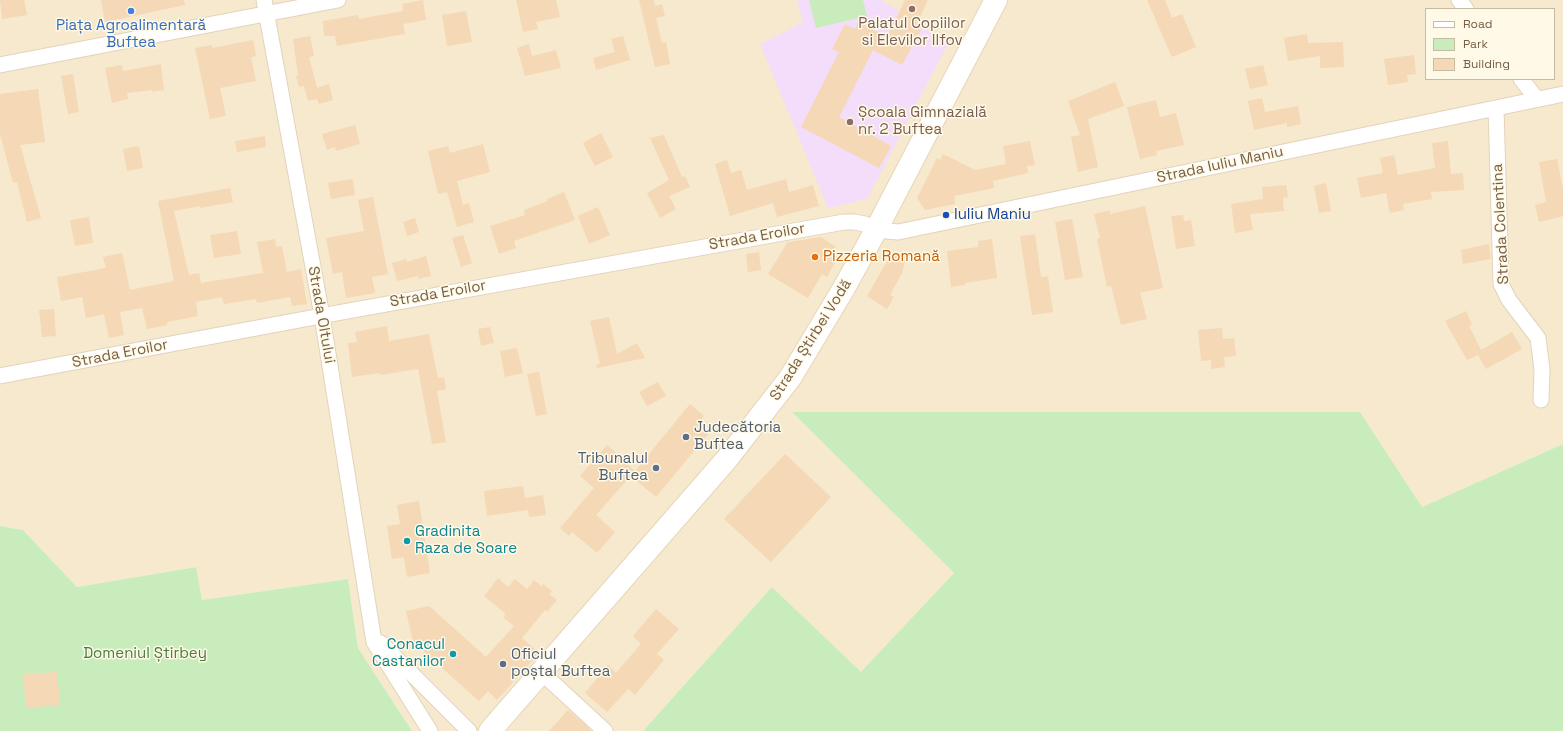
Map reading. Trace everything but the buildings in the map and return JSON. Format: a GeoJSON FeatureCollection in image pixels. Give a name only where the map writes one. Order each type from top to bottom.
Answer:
{"type":"FeatureCollection","features":[{"type":"Feature","properties":{"kind":"street"},"geometry":{"type":"LineString","coordinates":[[0,65],[265,7],[338,0]]}},
{"type":"Feature","properties":{"kind":"street","name":"Strada Știrbei Vodă"},"geometry":{"type":"LineString","coordinates":[[490,731],[726,460],[790,378],[815,339],[876,230],[996,0]]}},
{"type":"Feature","properties":{"kind":"street"},"geometry":{"type":"LineString","coordinates":[[1459,0],[1465,8]]}},
{"type":"Feature","properties":{"kind":"street","name":"Strada Oltului"},"geometry":{"type":"LineString","coordinates":[[265,7],[322,316],[372,632],[377,648],[430,731]]}},
{"type":"Feature","properties":{"kind":"street"},"geometry":{"type":"LineString","coordinates":[[1521,80],[1537,99]]}},
{"type":"Feature","properties":{"kind":"street","name":"Strada Iuliu Maniu"},"geometry":{"type":"LineString","coordinates":[[876,230],[898,232],[1563,94]]}},
{"type":"Feature","properties":{"kind":"street","name":"Strada Colentina"},"geometry":{"type":"LineString","coordinates":[[1496,108],[1501,284],[1509,300],[1538,338],[1542,369],[1541,400]]}},
{"type":"Feature","properties":{"kind":"street","name":"Strada Eroilor"},"geometry":{"type":"LineString","coordinates":[[0,376],[322,316],[844,222],[865,224],[876,230]]}},
{"type":"Feature","properties":{"kind":"street"},"geometry":{"type":"LineString","coordinates":[[372,632],[376,638],[469,731]]}},
{"type":"Feature","properties":{"kind":"street"},"geometry":{"type":"LineString","coordinates":[[541,672],[605,731]]}},
{"type":"Feature","properties":{"kind":"shaded area"},"geometry":{"type":"Polygon","coordinates":[[[0,0],[1563,0],[1563,444],[1422,507],[1360,412],[792,412],[954,573],[861,673],[772,587],[643,731],[412,731],[358,648],[348,579],[202,600],[195,567],[77,587],[23,530],[0,526],[0,0]]]}},
{"type":"Feature","properties":{"kind":"shaded area","name":"Școala Gimnazială nr. 2 Buftea"},"geometry":{"type":"Polygon","coordinates":[[[797,0],[880,0],[899,10],[897,14],[949,42],[867,199],[828,208],[760,44],[803,22],[797,0]]]}},
{"type":"Feature","properties":{"kind":"green space"},"geometry":{"type":"Polygon","coordinates":[[[809,0],[863,0],[867,16],[816,28],[809,0]]]}},
{"type":"Feature","properties":{"kind":"green space"},"geometry":{"type":"Polygon","coordinates":[[[792,412],[1360,412],[1422,507],[1563,444],[1563,731],[643,731],[772,587],[861,672],[954,573],[792,412]]]}},
{"type":"Feature","properties":{"kind":"green space","name":"Domeniul Știrbey"},"geometry":{"type":"Polygon","coordinates":[[[0,526],[23,530],[77,587],[196,567],[202,600],[348,579],[358,648],[412,731],[0,731],[0,526]]]}},
{"type":"Feature","properties":{"kind":"place","name":"Palatul Copiilor si Elevilor Ilfov"},"geometry":{"type":"Point","coordinates":[912,9]}},
{"type":"Feature","properties":{"kind":"place","name":"Piața Agroalimentară Buftea"},"geometry":{"type":"Point","coordinates":[131,11]}},
{"type":"Feature","properties":{"kind":"place","name":"Școala Gimnazială nr. 2 Buftea"},"geometry":{"type":"Point","coordinates":[850,122]}},
{"type":"Feature","properties":{"kind":"place","name":"Iuliu Maniu"},"geometry":{"type":"Point","coordinates":[946,215]}},
{"type":"Feature","properties":{"kind":"place","name":"Pizzeria Romană"},"geometry":{"type":"Point","coordinates":[815,257]}},
{"type":"Feature","properties":{"kind":"place","name":"Judecătoria Buftea"},"geometry":{"type":"Point","coordinates":[686,437]}},
{"type":"Feature","properties":{"kind":"place","name":"Tribunalul Buftea"},"geometry":{"type":"Point","coordinates":[656,468]}},
{"type":"Feature","properties":{"kind":"place","name":"Gradinita Raza de Soare"},"geometry":{"type":"Point","coordinates":[407,541]}},
{"type":"Feature","properties":{"kind":"place","name":"Conacul Castanilor"},"geometry":{"type":"Point","coordinates":[453,654]}},
{"type":"Feature","properties":{"kind":"place","name":"Oficiul poștal Buftea"},"geometry":{"type":"Point","coordinates":[503,664]}}]}
